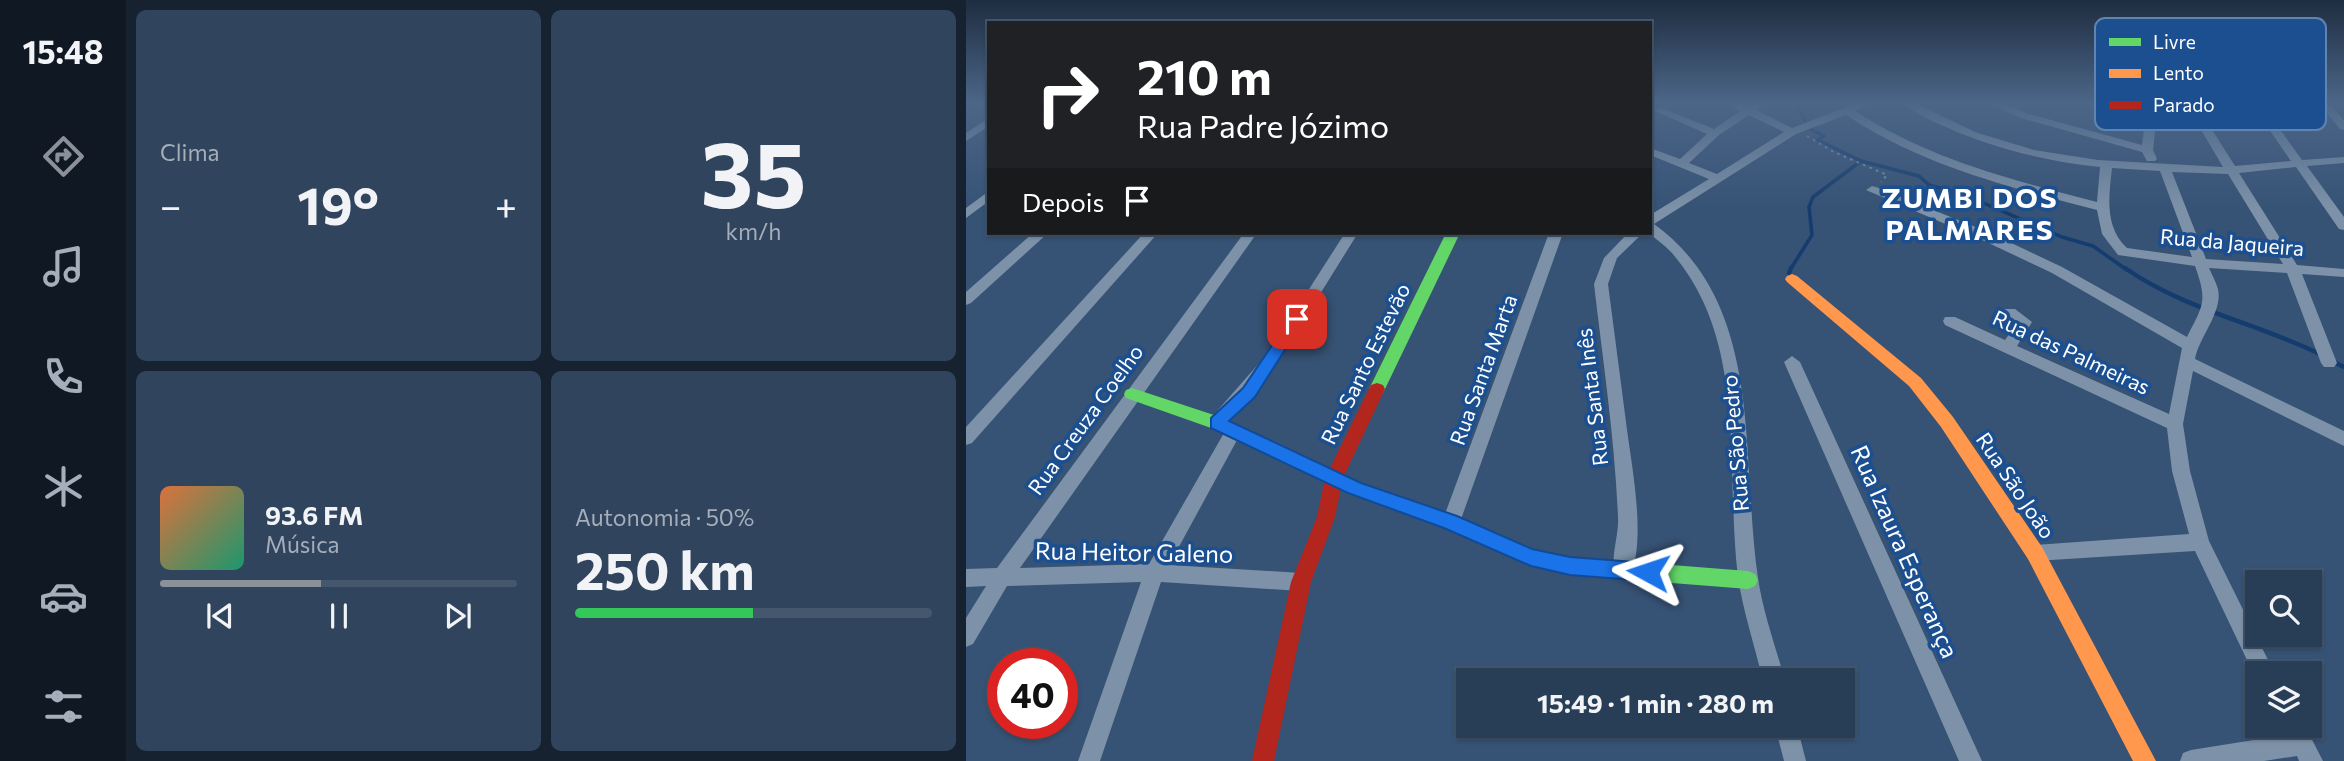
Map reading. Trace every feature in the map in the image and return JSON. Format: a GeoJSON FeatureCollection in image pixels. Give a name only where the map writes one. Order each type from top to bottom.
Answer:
{"type":"FeatureCollection","features":[{"type":"Feature","properties":{"kind":"street"},"geometry":{"type":"LineString","coordinates":[[1683,162],[1709,139]]}},
{"type":"Feature","properties":{"kind":"street"},"geometry":{"type":"LineString","coordinates":[[1652,220],[1783,139]]}},
{"type":"Feature","properties":{"kind":"street"},"geometry":{"type":"LineString","coordinates":[[1889,139],[2007,182],[2101,208],[2106,166]]}},
{"type":"Feature","properties":{"kind":"street"},"geometry":{"type":"LineString","coordinates":[[1979,139],[2050,158],[2106,166],[2231,170],[2344,160]]}},
{"type":"Feature","properties":{"kind":"street"},"geometry":{"type":"LineString","coordinates":[[2106,139],[2147,150],[2160,167],[2211,290],[2211,303],[2189,354],[2175,424],[2181,471],[2200,542],[2258,661]]}},
{"type":"Feature","properties":{"kind":"street"},"geometry":{"type":"LineString","coordinates":[[2147,150],[2148,139]]}},
{"type":"Feature","properties":{"kind":"street"},"geometry":{"type":"LineString","coordinates":[[2212,139],[2293,270],[2329,363]]}},
{"type":"Feature","properties":{"kind":"street"},"geometry":{"type":"LineString","coordinates":[[2281,139],[2344,226]]}},
{"type":"Feature","properties":{"kind":"street"},"geometry":{"type":"LineString","coordinates":[[1652,152],[1717,178]]}},
{"type":"Feature","properties":{"kind":"street"},"geometry":{"type":"LineString","coordinates":[[1872,190],[1983,235],[2057,270],[2189,354],[2344,439]]}},
{"type":"Feature","properties":{"kind":"street"},"geometry":{"type":"LineString","coordinates":[[966,196],[987,196]]}},
{"type":"Feature","properties":{"kind":"street"},"geometry":{"type":"LineString","coordinates":[[966,214],[987,197]]}},
{"type":"Feature","properties":{"kind":"street","name":"Rua da Jaqueira"},"geometry":{"type":"LineString","coordinates":[[2101,208],[2118,249],[2129,255],[2344,273]]}},
{"type":"Feature","properties":{"kind":"street","name":"Rua São Pedro"},"geometry":{"type":"LineString","coordinates":[[1652,229],[1682,256],[1704,288],[1721,328],[1733,377],[1748,580],[1771,668]]}},
{"type":"Feature","properties":{"kind":"street"},"geometry":{"type":"LineString","coordinates":[[966,300],[1039,235]]}},
{"type":"Feature","properties":{"kind":"street"},"geometry":{"type":"LineString","coordinates":[[966,438],[1149,235]]}},
{"type":"Feature","properties":{"kind":"street","name":"Rua Creuza Coelho"},"geometry":{"type":"LineString","coordinates":[[966,637],[1002,577],[1249,235]]}},
{"type":"Feature","properties":{"kind":"street"},"geometry":{"type":"LineString","coordinates":[[1217,423],[1249,393],[1351,235]]}},
{"type":"Feature","properties":{"kind":"street","name":"Rua Santo Estevão"},"geometry":{"type":"LineString","coordinates":[[1263,761],[1301,582],[1326,517],[1335,478],[1453,235]]}},
{"type":"Feature","properties":{"kind":"street","name":"Rua Santa Marta"},"geometry":{"type":"LineString","coordinates":[[1451,522],[1555,235]]}},
{"type":"Feature","properties":{"kind":"street","name":"Rua Santa Inês"},"geometry":{"type":"LineString","coordinates":[[1623,570],[1628,531],[1626,494],[1601,284],[1603,269],[1612,253],[1634,235]]}},
{"type":"Feature","properties":{"kind":"street","name":"Rua São João"},"geometry":{"type":"LineString","coordinates":[[1792,279],[1915,382],[1947,422],[2035,553],[2145,761]]}},
{"type":"Feature","properties":{"kind":"street"},"geometry":{"type":"LineString","coordinates":[[2008,348],[2025,322],[2010,312]]}},
{"type":"Feature","properties":{"kind":"street","name":"Rua das Palmeiras"},"geometry":{"type":"LineString","coordinates":[[1950,320],[2175,424]]}},
{"type":"Feature","properties":{"kind":"street","name":"Rua Izaura Esperança"},"geometry":{"type":"LineString","coordinates":[[1792,362],[1971,761]]}},
{"type":"Feature","properties":{"kind":"street"},"geometry":{"type":"LineString","coordinates":[[1132,394],[1217,423],[1390,502],[1451,522],[1531,557],[1570,566],[1748,580]]}},
{"type":"Feature","properties":{"kind":"street"},"geometry":{"type":"LineString","coordinates":[[1089,761],[1154,573],[1234,431]]}},
{"type":"Feature","properties":{"kind":"street"},"geometry":{"type":"LineString","coordinates":[[2035,553],[2200,542]]}},
{"type":"Feature","properties":{"kind":"street","name":"Rua Heitor Galeno"},"geometry":{"type":"LineString","coordinates":[[966,578],[1154,573],[1301,582]]}},
{"type":"Feature","properties":{"kind":"street"},"geometry":{"type":"LineString","coordinates":[[1789,738],[1795,761]]}},
{"type":"Feature","properties":{"kind":"street"},"geometry":{"type":"LineString","coordinates":[[2191,761],[2301,744]]}},
{"type":"Feature","properties":{"kind":"path"},"geometry":{"type":"LineString","coordinates":[[1810,139],[1887,176],[1872,190]]}},
{"type":"Feature","properties":{"kind":"waterway"},"geometry":{"type":"LineString","coordinates":[[1820,139],[1818,140],[1861,161]]}},
{"type":"Feature","properties":{"kind":"waterway"},"geometry":{"type":"LineString","coordinates":[[1791,269],[1812,235],[1809,207],[1813,197],[1861,161]]}},
{"type":"Feature","properties":{"kind":"waterway"},"geometry":{"type":"LineString","coordinates":[[1861,161],[1919,176],[1929,185],[1965,195],[2062,237],[2093,246],[2127,270]]}},
{"type":"Feature","properties":{"kind":"waterway"},"geometry":{"type":"LineString","coordinates":[[2125,268],[2172,295],[2322,355]]}},
{"type":"Feature","properties":{"kind":"waterway"},"geometry":{"type":"LineString","coordinates":[[1789,273],[1791,269]]}},
{"type":"Feature","properties":{"kind":"waterway"},"geometry":{"type":"LineString","coordinates":[[2332,361],[2344,367]]}},
{"type":"Feature","properties":{"kind":"traffic: fast"},"geometry":{"type":"LineString","coordinates":[[1377,389],[1452,235]]}},
{"type":"Feature","properties":{"kind":"traffic: fast"},"geometry":{"type":"LineString","coordinates":[[1132,394],[1217,423],[1355,488],[1451,522],[1531,557],[1570,566],[1748,580]]}},
{"type":"Feature","properties":{"kind":"traffic: slow"},"geometry":{"type":"LineString","coordinates":[[1792,279],[1915,382],[1947,422],[2035,553],[2145,761]]}},
{"type":"Feature","properties":{"kind":"traffic: jam"},"geometry":{"type":"LineString","coordinates":[[1263,761],[1301,582],[1326,517],[1334,478],[1377,389]]}},
{"type":"Feature","properties":{"kind":"district","name":"ZUMBI DOS PALMARES"},"geometry":{"type":"Point","coordinates":[1970,214]}},
{"type":"Feature","properties":{"kind":"route"},"geometry":{"type":"LineString","coordinates":[[1297,319],[1249,393],[1217,423],[1355,488],[1451,522],[1531,557],[1570,566],[1648,572]]}}]}
